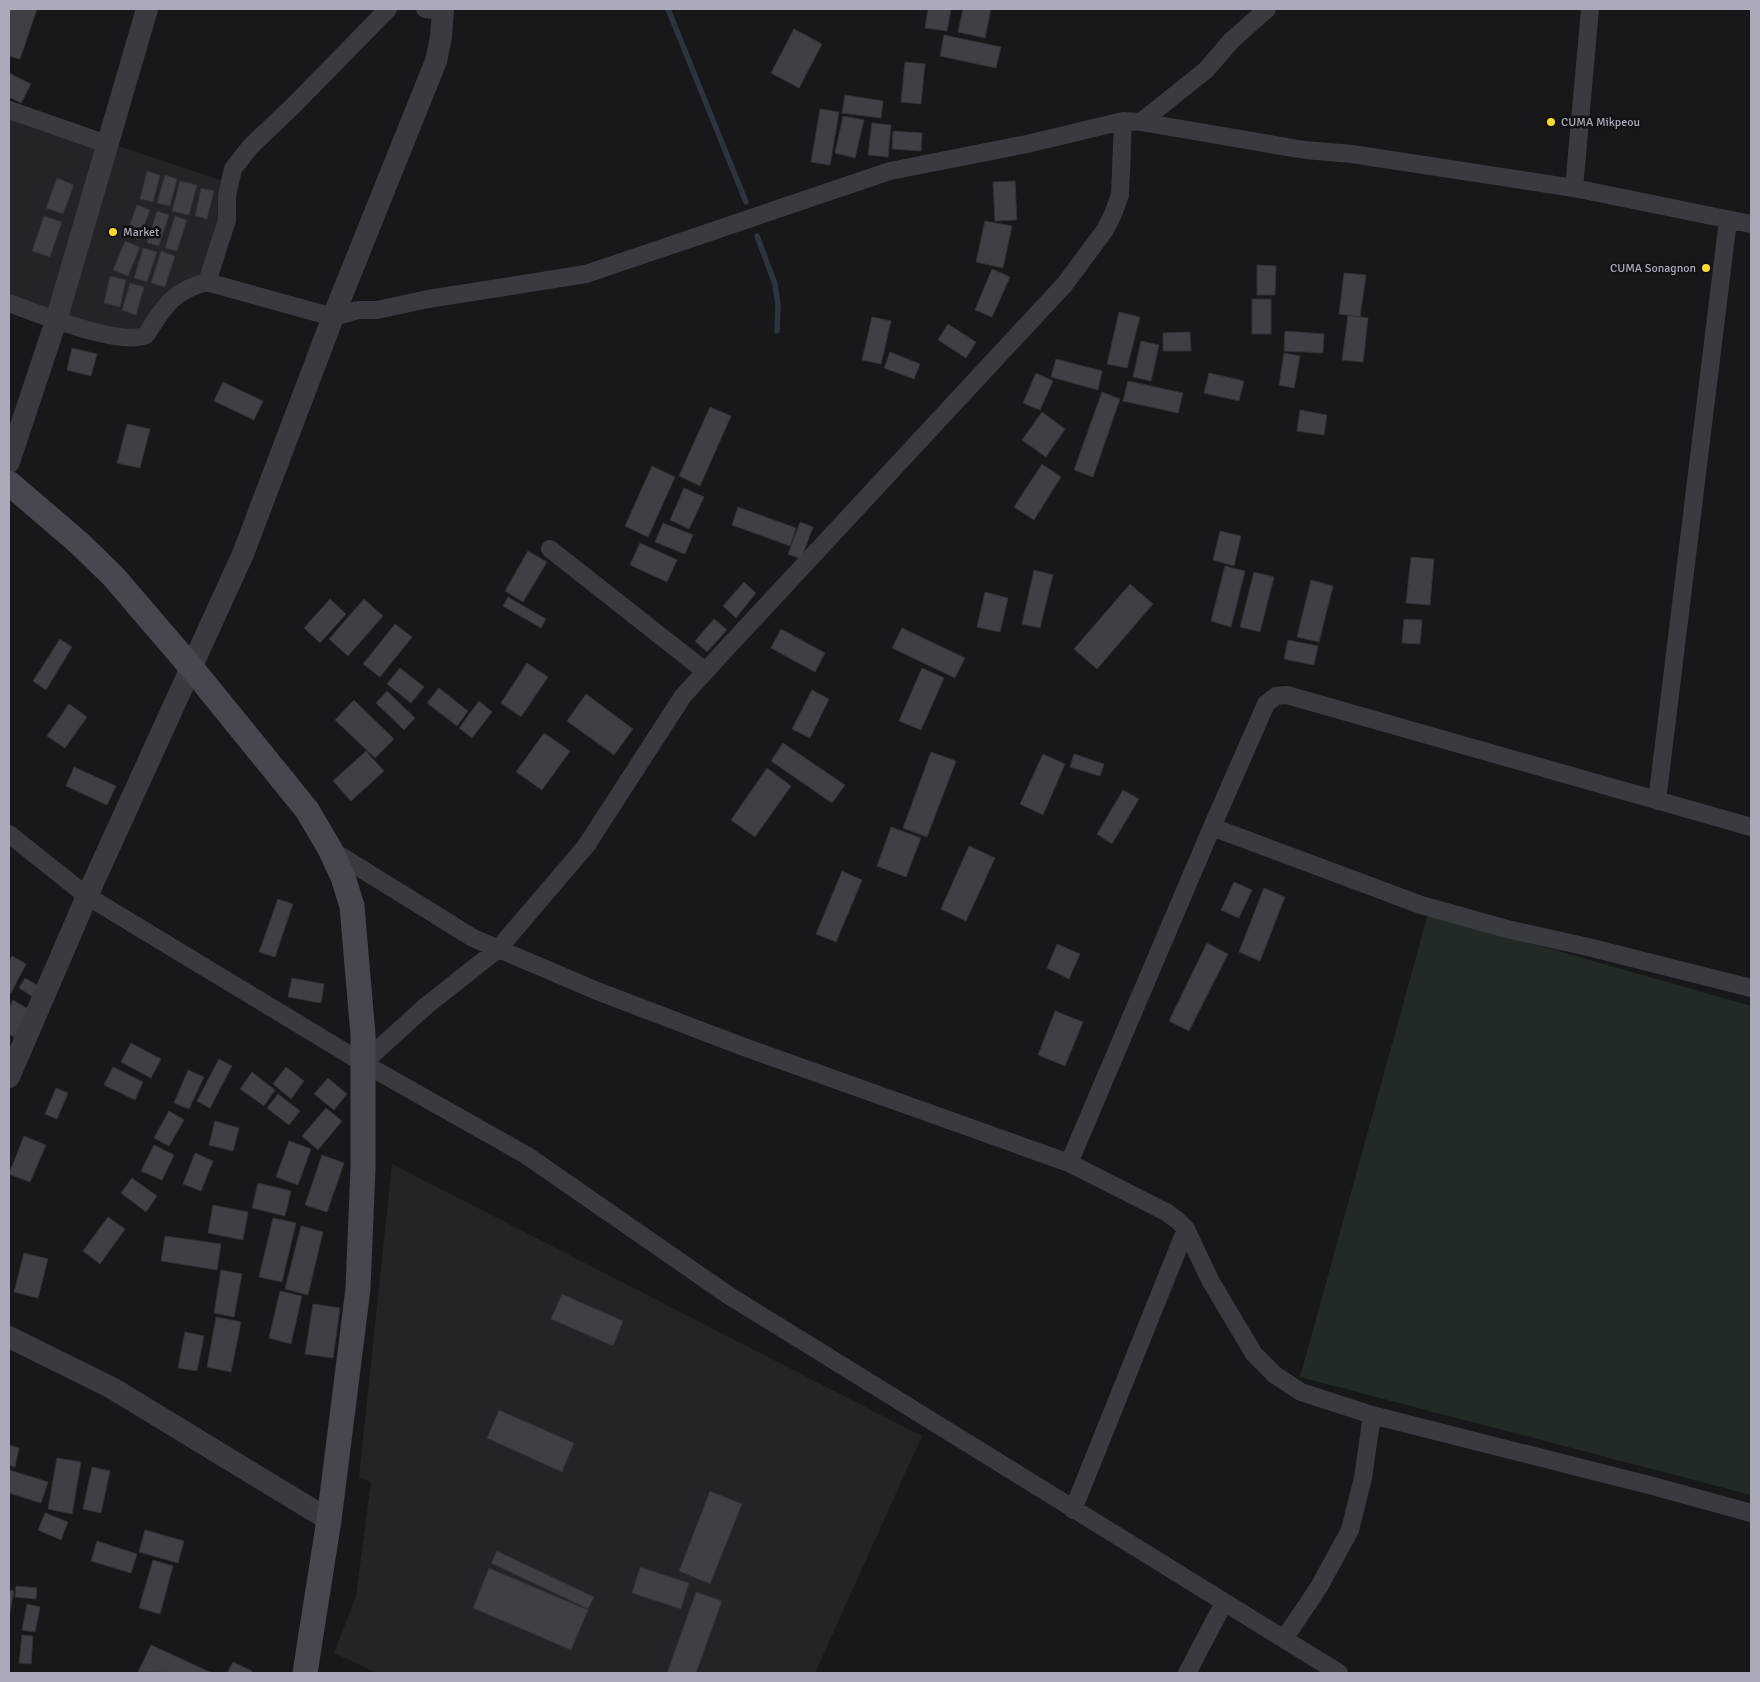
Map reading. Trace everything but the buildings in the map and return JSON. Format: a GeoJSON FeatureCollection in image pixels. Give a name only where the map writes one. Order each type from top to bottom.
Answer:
{"type":"FeatureCollection","features":[{"type":"Feature","properties":{"kind":"main road"},"geometry":{"type":"LineString","coordinates":[[9,483],[79,543],[113,576],[191,667],[307,810],[330,849],[343,877],[352,906],[362,1026],[363,1063],[363,1167],[358,1289],[310,1671]]}},
{"type":"Feature","properties":{"kind":"street"},"geometry":{"type":"LineString","coordinates":[[9,462],[56,321],[147,9]]}},
{"type":"Feature","properties":{"kind":"street"},"geometry":{"type":"LineString","coordinates":[[207,282],[226,220],[227,196],[232,169],[250,147],[388,9]]}},
{"type":"Feature","properties":{"kind":"street"},"geometry":{"type":"LineString","coordinates":[[9,1077],[87,896],[243,554],[333,317],[436,61],[442,37],[439,9]]}},
{"type":"Feature","properties":{"kind":"street"},"geometry":{"type":"LineString","coordinates":[[1141,122],[1206,70],[1231,40],[1267,9]]}},
{"type":"Feature","properties":{"kind":"street"},"geometry":{"type":"LineString","coordinates":[[1574,188],[1590,9]]}},
{"type":"Feature","properties":{"kind":"street"},"geometry":{"type":"LineString","coordinates":[[9,110],[107,144]]}},
{"type":"Feature","properties":{"kind":"street"},"geometry":{"type":"LineString","coordinates":[[363,1063],[426,1006],[498,949],[586,846],[683,696],[1065,284],[1105,230],[1120,195],[1123,121]]}},
{"type":"Feature","properties":{"kind":"street"},"geometry":{"type":"LineString","coordinates":[[9,303],[56,321],[114,335],[140,338],[146,334],[168,302],[193,286],[207,282],[333,317],[358,310],[377,310],[428,299],[586,274],[890,171],[1027,144],[1123,121],[1141,122],[1305,150],[1352,154],[1574,188],[1751,224]]}},
{"type":"Feature","properties":{"kind":"street"},"geometry":{"type":"LineString","coordinates":[[1658,801],[1728,220]]}},
{"type":"Feature","properties":{"kind":"street"},"geometry":{"type":"LineString","coordinates":[[550,549],[705,671]]}},
{"type":"Feature","properties":{"kind":"street"},"geometry":{"type":"LineString","coordinates":[[1069,1163],[1266,704],[1276,696],[1287,695],[1751,827]]}},
{"type":"Feature","properties":{"kind":"street"},"geometry":{"type":"LineString","coordinates":[[1212,827],[1421,906],[1507,930],[1588,947],[1751,988]]}},
{"type":"Feature","properties":{"kind":"street"},"geometry":{"type":"LineString","coordinates":[[9,834],[87,896],[363,1063],[526,1155],[728,1295],[1339,1673]]}},
{"type":"Feature","properties":{"kind":"street"},"geometry":{"type":"LineString","coordinates":[[330,849],[472,938],[597,991],[744,1047],[1069,1163],[1166,1212],[1186,1230],[1210,1280],[1254,1354],[1275,1375],[1300,1392],[1372,1415],[1751,1513]]}},
{"type":"Feature","properties":{"kind":"street"},"geometry":{"type":"LineString","coordinates":[[1073,1510],[1186,1230]]}},
{"type":"Feature","properties":{"kind":"street"},"geometry":{"type":"LineString","coordinates":[[9,1337],[112,1388],[329,1520]]}},
{"type":"Feature","properties":{"kind":"street"},"geometry":{"type":"LineString","coordinates":[[1284,1639],[1319,1587],[1350,1530],[1363,1478],[1372,1415]]}},
{"type":"Feature","properties":{"kind":"street"},"geometry":{"type":"LineString","coordinates":[[1187,1673],[1224,1602]]}},
{"type":"Feature","properties":{"kind":"shaded area","name":"Market"},"geometry":{"type":"Polygon","coordinates":[[[9,109],[229,183],[207,282],[140,338],[9,303],[9,109]]]}},
{"type":"Feature","properties":{"kind":"shaded area"},"geometry":{"type":"Polygon","coordinates":[[[1428,914],[1751,1006],[1751,1495],[1300,1377],[1428,914]]]}},
{"type":"Feature","properties":{"kind":"shaded area"},"geometry":{"type":"Polygon","coordinates":[[[392,1164],[922,1436],[815,1673],[377,1673],[334,1653],[356,1596],[371,1482],[359,1477],[392,1164]]]}},
{"type":"Feature","properties":{"kind":"waterway"},"geometry":{"type":"LineString","coordinates":[[668,9],[746,202]]}},
{"type":"Feature","properties":{"kind":"waterway"},"geometry":{"type":"LineString","coordinates":[[757,236],[775,284],[778,305],[777,331]]}},
{"type":"Feature","properties":{"kind":"place","name":"CUMA Mikpeou"},"geometry":{"type":"Point","coordinates":[1551,122]}},
{"type":"Feature","properties":{"kind":"place","name":"Market"},"geometry":{"type":"Point","coordinates":[113,232]}},
{"type":"Feature","properties":{"kind":"place","name":"CUMA Sonagnon"},"geometry":{"type":"Point","coordinates":[1706,268]}}]}
